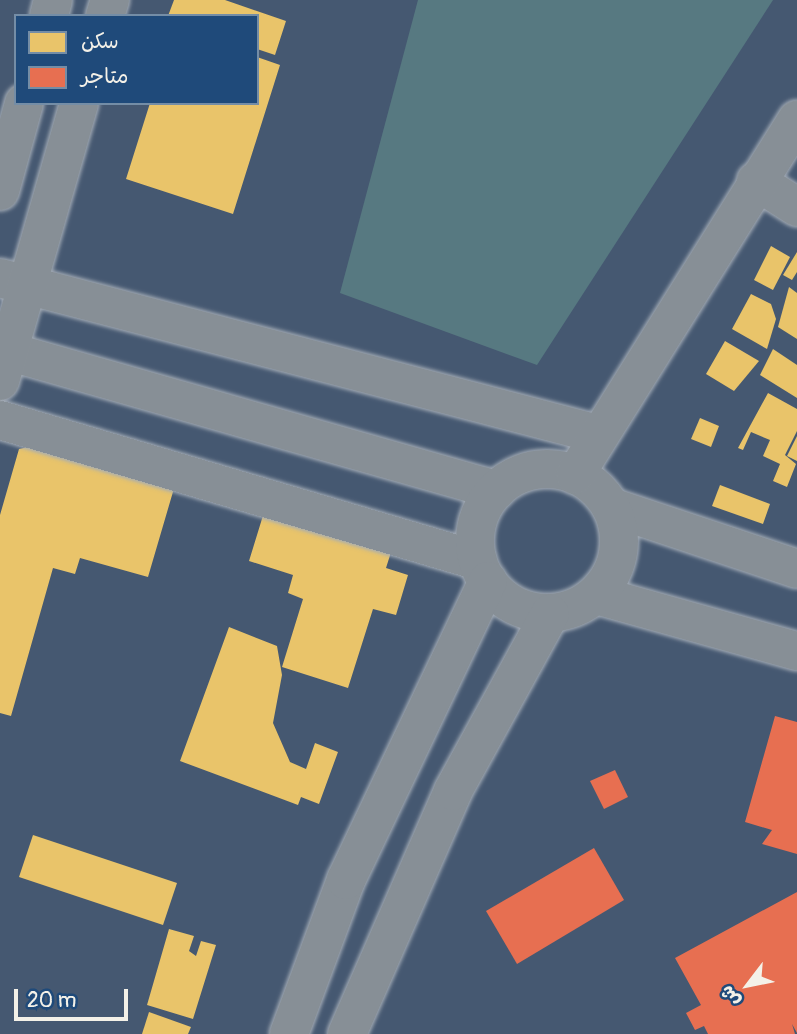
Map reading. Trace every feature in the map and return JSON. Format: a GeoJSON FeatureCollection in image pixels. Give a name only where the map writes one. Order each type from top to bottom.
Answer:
{"type":"FeatureCollection","features":[{"type":"Feature","properties":{"kind":"street"},"geometry":{"type":"LineString","coordinates":[[0,191],[23,105]]}},
{"type":"Feature","properties":{"kind":"street"},"geometry":{"type":"LineString","coordinates":[[78,105],[11,282],[2,360],[496,490]]}},
{"type":"Feature","properties":{"kind":"street"},"geometry":{"type":"LineString","coordinates":[[575,475],[597,434],[797,120]]}},
{"type":"Feature","properties":{"kind":"street"},"geometry":{"type":"LineString","coordinates":[[756,181],[797,207]]}},
{"type":"Feature","properties":{"kind":"street"},"geometry":{"type":"LineString","coordinates":[[11,282],[597,434]]}},
{"type":"Feature","properties":{"kind":"street"},"geometry":{"type":"LineString","coordinates":[[0,420],[483,571],[525,610],[550,614],[596,596],[797,651]]}},
{"type":"Feature","properties":{"kind":"street"},"geometry":{"type":"LineString","coordinates":[[289,1034],[346,880],[483,571],[478,523],[496,490],[533,470],[575,475],[611,507],[797,569]]}},
{"type":"Feature","properties":{"kind":"street"},"geometry":{"type":"LineString","coordinates":[[596,596],[619,554],[611,507]]}},
{"type":"Feature","properties":{"kind":"street"},"geometry":{"type":"LineString","coordinates":[[347,1034],[429,841],[550,614]]}},
{"type":"Feature","properties":{"kind":"green space"},"geometry":{"type":"Polygon","coordinates":[[[418,0],[773,0],[537,365],[340,293],[418,0]]]}},
{"type":"Feature","properties":{"kind":"building: سكن"},"geometry":{"type":"Polygon","coordinates":[[[174,0],[225,0],[286,21],[275,55],[259,50],[259,14],[169,14],[174,0]]]}},
{"type":"Feature","properties":{"kind":"building: سكن"},"geometry":{"type":"Polygon","coordinates":[[[259,58],[280,65],[233,214],[126,179],[149,105],[259,105],[259,58]]]}},
{"type":"Feature","properties":{"kind":"building: سكن"},"geometry":{"type":"Polygon","coordinates":[[[771,246],[790,257],[773,290],[754,280],[771,246]]]}},
{"type":"Feature","properties":{"kind":"building: سكن"},"geometry":{"type":"Polygon","coordinates":[[[797,252],[797,272],[792,280],[783,275],[797,252]]]}},
{"type":"Feature","properties":{"kind":"building: سكن"},"geometry":{"type":"Polygon","coordinates":[[[789,287],[797,293],[797,339],[778,327],[789,287]]]}},
{"type":"Feature","properties":{"kind":"building: سكن"},"geometry":{"type":"Polygon","coordinates":[[[751,294],[771,304],[776,319],[767,349],[732,329],[751,294]]]}},
{"type":"Feature","properties":{"kind":"building: سكن"},"geometry":{"type":"Polygon","coordinates":[[[725,341],[759,361],[734,391],[706,374],[725,341]]]}},
{"type":"Feature","properties":{"kind":"building: سكن"},"geometry":{"type":"Polygon","coordinates":[[[773,349],[797,365],[797,398],[760,375],[773,349]]]}},
{"type":"Feature","properties":{"kind":"building: سكن"},"geometry":{"type":"Polygon","coordinates":[[[768,393],[797,409],[797,431],[785,455],[796,464],[787,487],[773,481],[780,464],[763,456],[770,440],[751,432],[743,450],[738,448],[768,393]]]}},
{"type":"Feature","properties":{"kind":"building: سكن"},"geometry":{"type":"Polygon","coordinates":[[[700,418],[719,426],[711,447],[691,439],[700,418]]]}},
{"type":"Feature","properties":{"kind":"building: سكن"},"geometry":{"type":"Polygon","coordinates":[[[797,436],[797,461],[787,456],[797,436]]]}},
{"type":"Feature","properties":{"kind":"building: سكن"},"geometry":{"type":"Polygon","coordinates":[[[38,445],[175,485],[148,577],[80,558],[75,574],[53,568],[11,716],[0,713],[0,515],[19,449],[38,445]]]}},
{"type":"Feature","properties":{"kind":"building: سكن"},"geometry":{"type":"Polygon","coordinates":[[[720,485],[770,504],[763,524],[712,506],[720,485]]]}},
{"type":"Feature","properties":{"kind":"building: سكن"},"geometry":{"type":"Polygon","coordinates":[[[265,509],[392,549],[386,568],[408,575],[396,615],[373,609],[348,688],[282,667],[303,599],[288,593],[293,575],[249,561],[265,509]]]}},
{"type":"Feature","properties":{"kind":"building: سكن"},"geometry":{"type":"Polygon","coordinates":[[[229,627],[277,646],[282,675],[273,723],[290,762],[306,769],[315,743],[338,752],[319,804],[301,797],[298,805],[180,761],[229,627]]]}},
{"type":"Feature","properties":{"kind":"building: سكن"},"geometry":{"type":"Polygon","coordinates":[[[33,835],[177,883],[163,925],[19,877],[33,835]]]}},
{"type":"Feature","properties":{"kind":"building: سكن"},"geometry":{"type":"Polygon","coordinates":[[[169,929],[194,936],[189,951],[196,956],[201,941],[216,945],[193,1019],[147,1005],[169,929]]]}},
{"type":"Feature","properties":{"kind":"building: سكن"},"geometry":{"type":"Polygon","coordinates":[[[149,1012],[191,1027],[188,1034],[142,1034],[149,1012]]]}},
{"type":"Feature","properties":{"kind":"building: متاجر"},"geometry":{"type":"Polygon","coordinates":[[[775,716],[797,722],[797,854],[762,844],[772,830],[745,822],[775,716]]]}},
{"type":"Feature","properties":{"kind":"building: متاجر"},"geometry":{"type":"Polygon","coordinates":[[[615,770],[628,797],[604,809],[590,781],[615,770]]]}},
{"type":"Feature","properties":{"kind":"building: متاجر"},"geometry":{"type":"Polygon","coordinates":[[[594,848],[624,900],[517,964],[486,911],[594,848]]]}},
{"type":"Feature","properties":{"kind":"building: متاجر"},"geometry":{"type":"Polygon","coordinates":[[[797,892],[797,1033],[792,1024],[795,1034],[708,1034],[704,1026],[695,1030],[686,1013],[701,1005],[675,958],[797,892]]]}}]}
